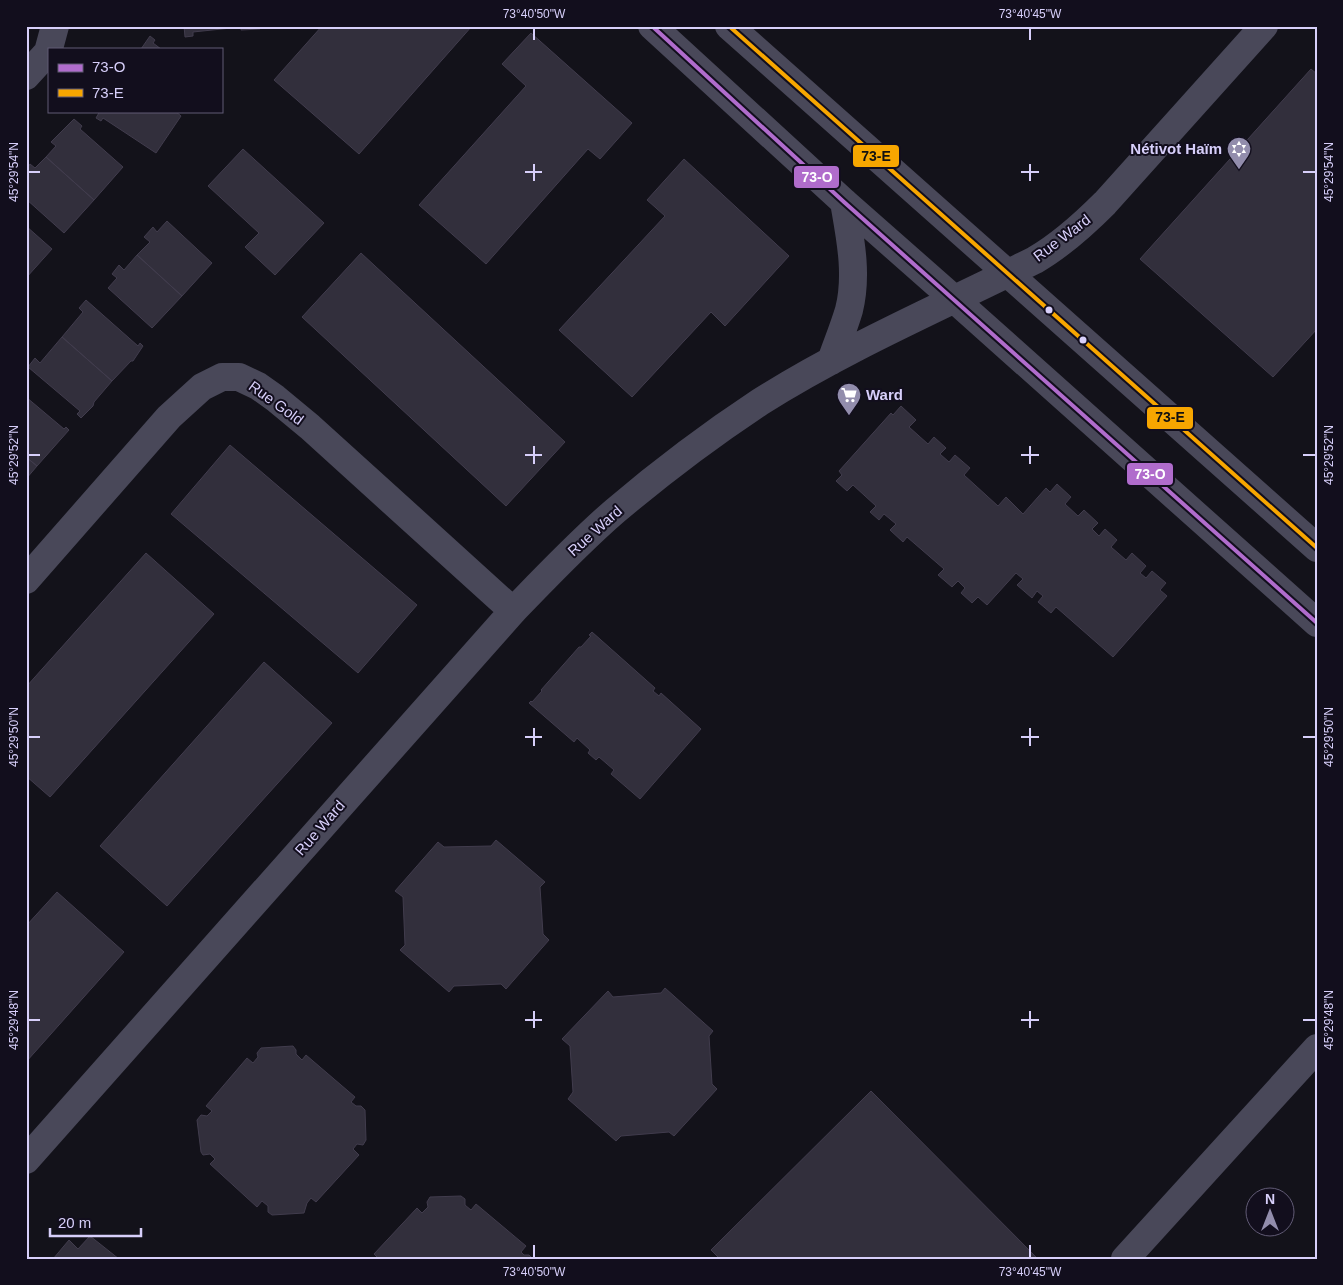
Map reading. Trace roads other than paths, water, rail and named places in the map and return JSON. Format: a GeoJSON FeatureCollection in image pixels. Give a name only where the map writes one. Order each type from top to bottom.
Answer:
{"type":"FeatureCollection","features":[{"type":"Feature","properties":{"kind":"street"},"geometry":{"type":"LineString","coordinates":[[49,48],[54,26]]}},
{"type":"Feature","properties":{"kind":"street"},"geometry":{"type":"LineString","coordinates":[[652,26],[844,202],[1317,622]]}},
{"type":"Feature","properties":{"kind":"street"},"geometry":{"type":"LineString","coordinates":[[729,26],[1317,548]]}},
{"type":"Feature","properties":{"kind":"street","name":"Rue Ward"},"geometry":{"type":"LineString","coordinates":[[26,1160],[513,611],[562,561],[615,512],[705,440],[755,405],[831,361],[1043,256],[1091,217],[1264,26]]}},
{"type":"Feature","properties":{"kind":"street"},"geometry":{"type":"LineString","coordinates":[[26,76],[48,52]]}},
{"type":"Feature","properties":{"kind":"street"},"geometry":{"type":"LineString","coordinates":[[831,361],[849,309],[853,277],[851,246],[844,202]]}},
{"type":"Feature","properties":{"kind":"street","name":"Rue Gold"},"geometry":{"type":"LineString","coordinates":[[26,580],[169,417],[202,387],[222,377],[239,377],[258,386],[310,427],[513,611]]}},
{"type":"Feature","properties":{"kind":"street"},"geometry":{"type":"LineString","coordinates":[[1125,1259],[1317,1048]]}},
{"type":"Feature","properties":{"kind":"place","name":"Nétivot Haïm"},"geometry":{"type":"Point","coordinates":[1239,170]}},
{"type":"Feature","properties":{"kind":"place","name":"Ward"},"geometry":{"type":"Point","coordinates":[849,416]}}]}
